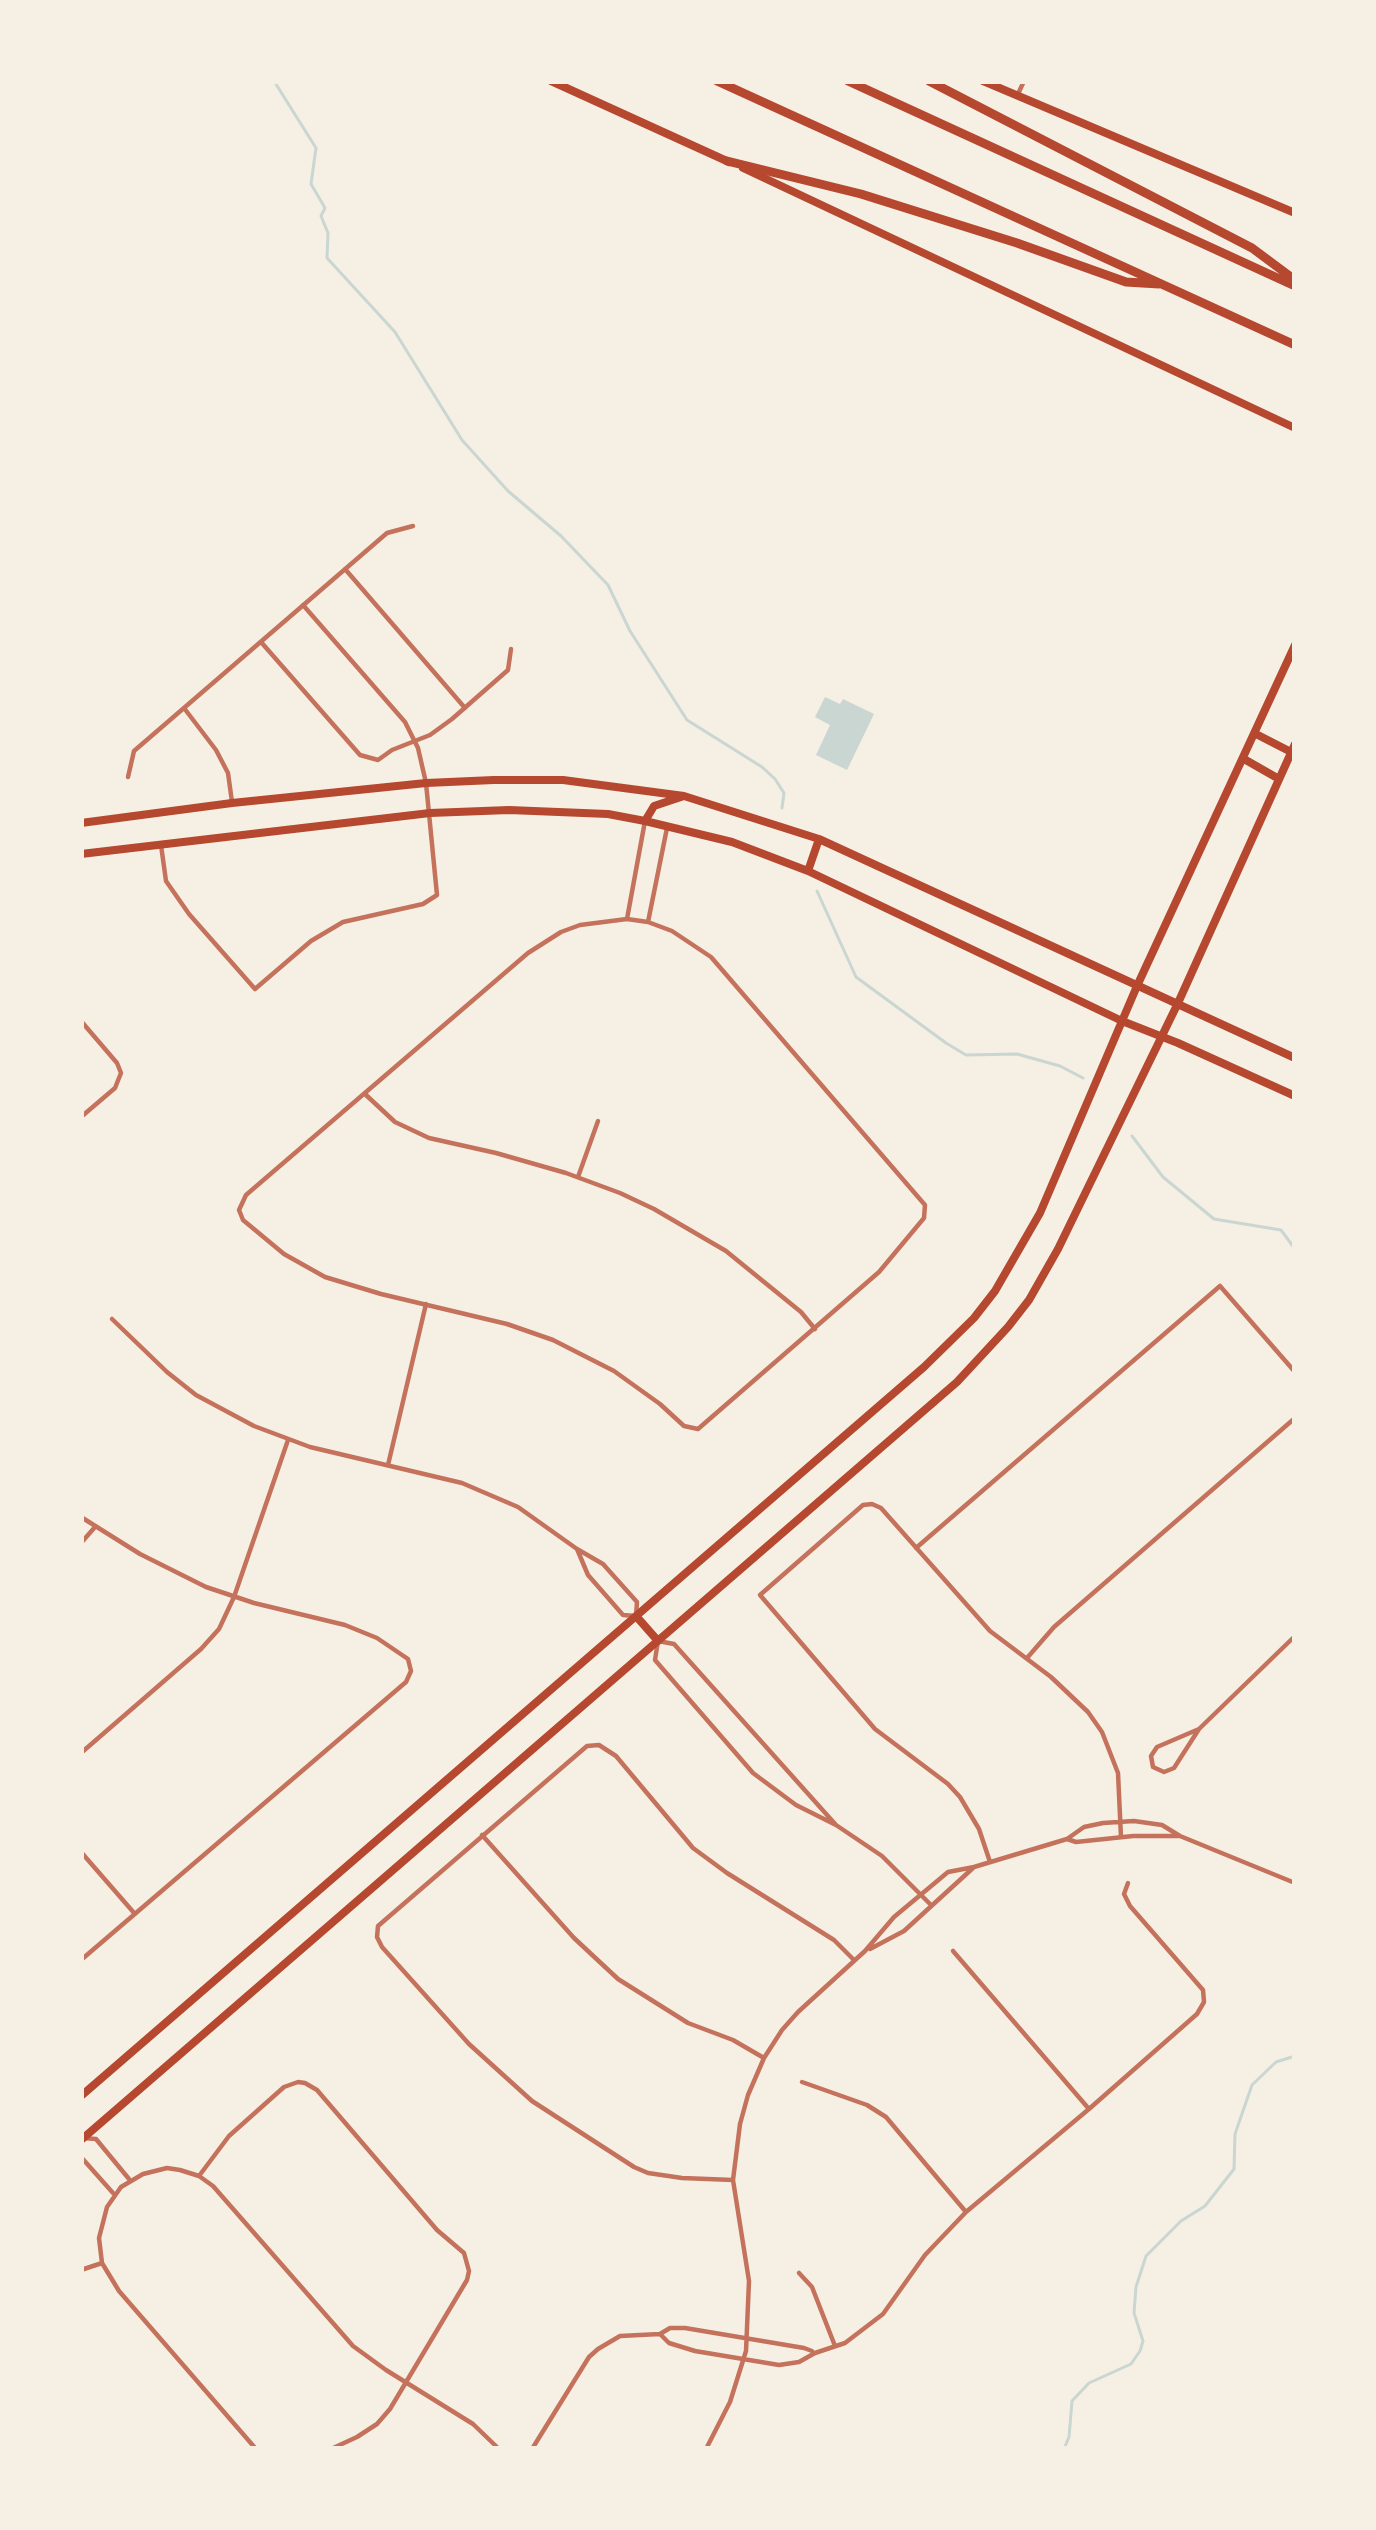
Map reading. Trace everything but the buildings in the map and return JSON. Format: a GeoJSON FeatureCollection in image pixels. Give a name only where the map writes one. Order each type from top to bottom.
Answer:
{"type":"FeatureCollection","features":[{"type":"Feature","properties":{"kind":"highway"},"geometry":{"type":"LineString","coordinates":[[717,81],[1295,345]]}},
{"type":"Feature","properties":{"kind":"highway"},"geometry":{"type":"LineString","coordinates":[[848,81],[1295,283]]}},
{"type":"Feature","properties":{"kind":"highway"},"geometry":{"type":"LineString","coordinates":[[929,81],[1252,248],[1295,283]]}},
{"type":"Feature","properties":{"kind":"highway"},"geometry":{"type":"LineString","coordinates":[[728,161],[901,206],[1126,282],[1165,285]]}},
{"type":"Feature","properties":{"kind":"main road"},"geometry":{"type":"LineString","coordinates":[[551,81],[1295,428]]}},
{"type":"Feature","properties":{"kind":"main road"},"geometry":{"type":"LineString","coordinates":[[983,81],[1295,213]]}},
{"type":"Feature","properties":{"kind":"main road"},"geometry":{"type":"LineString","coordinates":[[81,2096],[925,1367],[974,1318],[1040,1214],[1137,986],[1295,645]]}},
{"type":"Feature","properties":{"kind":"main road"},"geometry":{"type":"LineString","coordinates":[[82,2140],[956,1382],[1009,1327],[1058,1249],[1178,1003],[1293,748],[1256,734]]}},
{"type":"Feature","properties":{"kind":"main road"},"geometry":{"type":"LineString","coordinates":[[1244,759],[1279,778]]}},
{"type":"Feature","properties":{"kind":"main road"},"geometry":{"type":"LineString","coordinates":[[81,824],[232,802],[426,784],[563,779],[684,796],[819,839],[1295,1058]]}},
{"type":"Feature","properties":{"kind":"main road"},"geometry":{"type":"LineString","coordinates":[[645,821],[654,806],[684,796]]}},
{"type":"Feature","properties":{"kind":"main road"},"geometry":{"type":"LineString","coordinates":[[81,854],[430,813],[509,810],[608,814],[645,821],[732,842],[808,871],[1122,1021],[1295,1096]]}},
{"type":"Feature","properties":{"kind":"main road"},"geometry":{"type":"LineString","coordinates":[[808,871],[819,839]]}},
{"type":"Feature","properties":{"kind":"main road"},"geometry":{"type":"LineString","coordinates":[[636,1616],[658,1641]]}},
{"type":"Feature","properties":{"kind":"street"},"geometry":{"type":"LineString","coordinates":[[1018,94],[1024,81]]}},
{"type":"Feature","properties":{"kind":"street"},"geometry":{"type":"LineString","coordinates":[[128,777],[134,751],[387,533],[413,526]]}},
{"type":"Feature","properties":{"kind":"street"},"geometry":{"type":"LineString","coordinates":[[345,569],[465,708]]}},
{"type":"Feature","properties":{"kind":"street"},"geometry":{"type":"LineString","coordinates":[[161,845],[166,881],[254,989],[311,940],[343,922],[423,904],[436,895],[430,813],[415,742],[404,722],[303,605]]}},
{"type":"Feature","properties":{"kind":"street"},"geometry":{"type":"LineString","coordinates":[[261,642],[360,755],[377,760],[430,735],[465,708],[508,670],[511,649]]}},
{"type":"Feature","properties":{"kind":"street"},"geometry":{"type":"LineString","coordinates":[[184,708],[222,761],[232,802]]}},
{"type":"Feature","properties":{"kind":"street"},"geometry":{"type":"LineString","coordinates":[[627,919],[645,821]]}},
{"type":"Feature","properties":{"kind":"street"},"geometry":{"type":"LineString","coordinates":[[648,922],[667,826]]}},
{"type":"Feature","properties":{"kind":"street"},"geometry":{"type":"LineString","coordinates":[[627,919],[683,937],[711,958],[926,1207],[924,1218],[892,1257],[702,1426],[693,1429],[640,1388],[584,1354],[530,1331],[344,1284],[306,1268],[243,1220],[239,1207],[246,1195],[543,942],[580,925],[627,919]]}},
{"type":"Feature","properties":{"kind":"street"},"geometry":{"type":"LineString","coordinates":[[81,1021],[117,1063],[121,1076],[115,1088],[81,1117]]}},
{"type":"Feature","properties":{"kind":"street"},"geometry":{"type":"LineString","coordinates":[[365,1094],[395,1122],[428,1138],[578,1177],[654,1209],[726,1251],[815,1328]]}},
{"type":"Feature","properties":{"kind":"street"},"geometry":{"type":"LineString","coordinates":[[578,1177],[598,1120]]}},
{"type":"Feature","properties":{"kind":"street"},"geometry":{"type":"LineString","coordinates":[[916,1548],[1220,1286],[1295,1372]]}},
{"type":"Feature","properties":{"kind":"street"},"geometry":{"type":"LineString","coordinates":[[388,1465],[426,1304]]}},
{"type":"Feature","properties":{"kind":"street"},"geometry":{"type":"LineString","coordinates":[[112,1319],[143,1352],[196,1395],[254,1426],[462,1484],[535,1518],[603,1564],[637,1602],[636,1616],[623,1615],[588,1575],[577,1550]]}},
{"type":"Feature","properties":{"kind":"street"},"geometry":{"type":"LineString","coordinates":[[1027,1658],[1054,1627],[1294,1421]]}},
{"type":"Feature","properties":{"kind":"street"},"geometry":{"type":"LineString","coordinates":[[81,1753],[210,1640],[234,1597],[288,1439]]}},
{"type":"Feature","properties":{"kind":"street"},"geometry":{"type":"LineString","coordinates":[[990,1862],[979,1829],[960,1797],[875,1729],[760,1595],[863,1505],[881,1508],[990,1631],[1072,1696],[1102,1732],[1118,1773],[1121,1837]]}},
{"type":"Feature","properties":{"kind":"street"},"geometry":{"type":"LineString","coordinates":[[81,1517],[161,1566],[234,1597],[361,1630],[408,1659],[411,1671],[406,1682],[81,1960]]}},
{"type":"Feature","properties":{"kind":"street"},"geometry":{"type":"LineString","coordinates":[[81,1543],[95,1527]]}},
{"type":"Feature","properties":{"kind":"street"},"geometry":{"type":"LineString","coordinates":[[1199,1729],[1157,1747],[1150,1756],[1153,1767],[1164,1772],[1174,1768],[1199,1729],[1295,1636]]}},
{"type":"Feature","properties":{"kind":"street"},"geometry":{"type":"LineString","coordinates":[[836,1826],[674,1644],[658,1641],[655,1660],[753,1773],[796,1805],[883,1856],[931,1905]]}},
{"type":"Feature","properties":{"kind":"street"},"geometry":{"type":"LineString","coordinates":[[733,2180],[648,2173],[532,2101],[469,2044],[382,1947],[376,1931],[381,1921],[587,1746],[599,1745],[616,1756],[693,1848],[834,1940],[854,1960]]}},
{"type":"Feature","properties":{"kind":"street"},"geometry":{"type":"LineString","coordinates":[[706,2449],[730,2402],[746,2339],[748,2281],[733,2180],[748,2095],[764,2057],[798,2012],[865,1951],[894,1917],[948,1872],[1067,1839],[1084,1827],[1120,1822],[1162,1825],[1295,1883]]}},
{"type":"Feature","properties":{"kind":"street"},"geometry":{"type":"LineString","coordinates":[[482,1835],[574,1938],[618,1979],[688,2023],[764,2057]]}},
{"type":"Feature","properties":{"kind":"street"},"geometry":{"type":"LineString","coordinates":[[1067,1839],[1180,1836]]}},
{"type":"Feature","properties":{"kind":"street"},"geometry":{"type":"LineString","coordinates":[[81,1852],[135,1914]]}},
{"type":"Feature","properties":{"kind":"street"},"geometry":{"type":"LineString","coordinates":[[865,1951],[904,1931],[974,1868]]}},
{"type":"Feature","properties":{"kind":"street"},"geometry":{"type":"LineString","coordinates":[[660,2334],[669,2344],[694,2351],[790,2364],[845,2343],[883,2314],[925,2255],[966,2212],[1198,2014],[1204,2002],[1199,1984],[1130,1906],[1124,1894],[1128,1882]]}},
{"type":"Feature","properties":{"kind":"street"},"geometry":{"type":"LineString","coordinates":[[953,1952],[1089,2109]]}},
{"type":"Feature","properties":{"kind":"street"},"geometry":{"type":"LineString","coordinates":[[200,2176],[230,2136],[284,2086],[301,2082],[317,2090],[467,2262],[467,2280],[377,2424],[331,2449]]}},
{"type":"Feature","properties":{"kind":"street"},"geometry":{"type":"LineString","coordinates":[[802,2082],[867,2105],[886,2117],[966,2212]]}},
{"type":"Feature","properties":{"kind":"street"},"geometry":{"type":"LineString","coordinates":[[82,2140],[96,2139],[130,2180]]}},
{"type":"Feature","properties":{"kind":"street"},"geometry":{"type":"LineString","coordinates":[[81,2157],[115,2195]]}},
{"type":"Feature","properties":{"kind":"street"},"geometry":{"type":"LineString","coordinates":[[256,2449],[118,2291],[102,2263],[103,2218],[115,2195],[143,2174],[167,2168],[200,2176],[213,2186],[341,2334],[369,2359],[473,2424],[500,2449]]}},
{"type":"Feature","properties":{"kind":"street"},"geometry":{"type":"LineString","coordinates":[[81,2270],[102,2263]]}},
{"type":"Feature","properties":{"kind":"street"},"geometry":{"type":"LineString","coordinates":[[799,2273],[812,2287],[836,2346]]}},
{"type":"Feature","properties":{"kind":"street"},"geometry":{"type":"LineString","coordinates":[[532,2449],[598,2349],[630,2334],[686,2328],[815,2353]]}},
{"type":"Feature","properties":{"kind":"shaded area"},"geometry":{"type":"Polygon","coordinates":[[[825,697],[840,704],[843,699],[874,714],[847,770],[816,755],[830,725],[815,717],[825,697]]]}},
{"type":"Feature","properties":{"kind":"waterway"},"geometry":{"type":"LineString","coordinates":[[274,81],[316,148],[311,184],[325,208],[321,216],[328,233],[327,258],[395,332],[462,440],[508,491],[608,585],[630,631],[687,720],[775,779],[784,793],[782,808]]}},
{"type":"Feature","properties":{"kind":"waterway"},"geometry":{"type":"LineString","coordinates":[[817,891],[856,977],[946,1043],[966,1055],[1017,1054],[1083,1078]]}},
{"type":"Feature","properties":{"kind":"waterway"},"geometry":{"type":"LineString","coordinates":[[1132,1136],[1163,1177],[1214,1219],[1281,1230],[1295,1249]]}},
{"type":"Feature","properties":{"kind":"waterway"},"geometry":{"type":"LineString","coordinates":[[1064,2449],[1072,2401],[1089,2383],[1131,2364],[1140,2351],[1143,2341],[1134,2313],[1146,2256],[1181,2221],[1205,2206],[1234,2169],[1235,2134],[1252,2085],[1276,2062],[1295,2056]]}}]}
